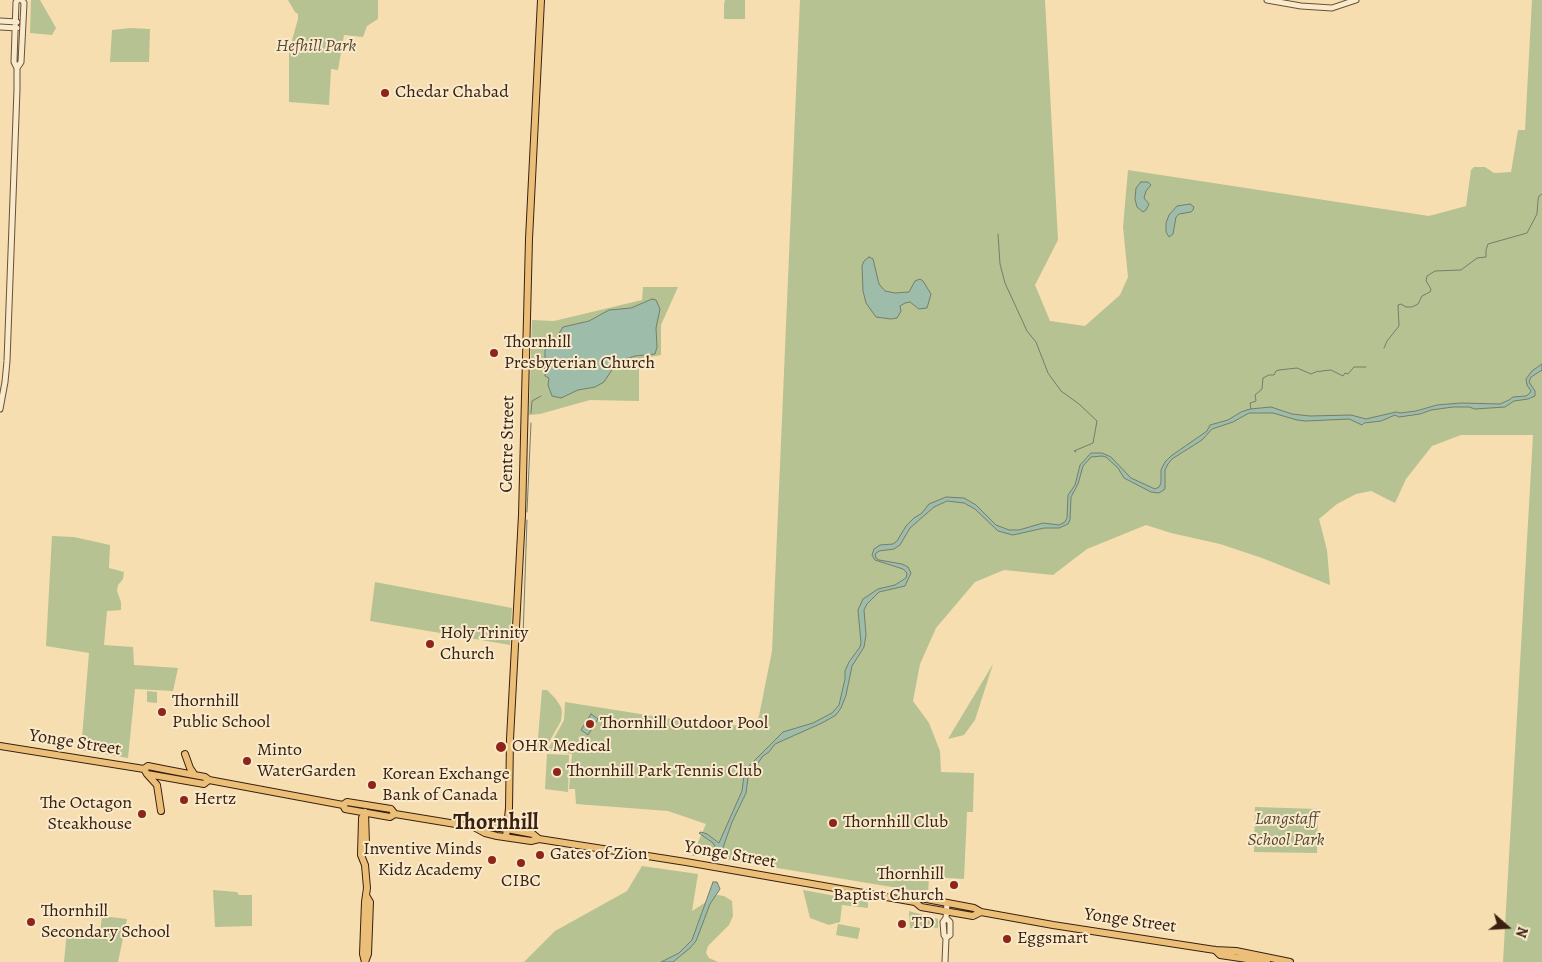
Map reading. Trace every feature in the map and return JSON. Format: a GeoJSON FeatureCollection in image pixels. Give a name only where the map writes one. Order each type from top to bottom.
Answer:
{"type":"FeatureCollection","features":[{"type":"Feature","properties":{"kind":"main road","name":"Centre Street"},"geometry":{"type":"LineString","coordinates":[[506,837],[522,516],[529,244],[541,0]]}},
{"type":"Feature","properties":{"kind":"main road","name":"Yonge Street"},"geometry":{"type":"LineString","coordinates":[[0,746],[204,784],[209,780]]}},
{"type":"Feature","properties":{"kind":"main road"},"geometry":{"type":"LineString","coordinates":[[185,754],[194,774]]}},
{"type":"Feature","properties":{"kind":"main road","name":"Yonge Street"},"geometry":{"type":"LineString","coordinates":[[146,772],[148,766],[194,774],[206,777],[209,780],[343,804],[347,802],[391,809],[395,814]]}},
{"type":"Feature","properties":{"kind":"main road"},"geometry":{"type":"LineString","coordinates":[[146,772],[157,785],[161,811]]}},
{"type":"Feature","properties":{"kind":"main road","name":"Yonge Street"},"geometry":{"type":"LineString","coordinates":[[343,804],[345,809],[390,817],[395,814],[474,827],[486,826],[507,829],[532,834],[539,839]]}},
{"type":"Feature","properties":{"kind":"main road"},"geometry":{"type":"LineString","coordinates":[[365,962],[363,945],[367,879],[362,855],[362,818],[366,805]]}},
{"type":"Feature","properties":{"kind":"main road","name":"Yonge Street"},"geometry":{"type":"LineString","coordinates":[[474,827],[485,833],[506,837],[531,841],[539,839],[686,862],[916,902],[920,907],[946,915],[973,916],[981,912]]}},
{"type":"Feature","properties":{"kind":"main road","name":"Yonge Street"},"geometry":{"type":"LineString","coordinates":[[916,902],[921,898],[974,908],[981,912],[1099,933],[1215,950],[1220,955],[1290,962]]}},
{"type":"Feature","properties":{"kind":"main road"},"geometry":{"type":"LineString","coordinates":[[928,909],[929,900]]}},
{"type":"Feature","properties":{"kind":"street"},"geometry":{"type":"LineString","coordinates":[[18,0],[16,2],[14,62],[18,68]]}},
{"type":"Feature","properties":{"kind":"street"},"geometry":{"type":"LineString","coordinates":[[0,409],[7,360],[18,68],[21,62],[23,28],[24,3],[22,0]]}},
{"type":"Feature","properties":{"kind":"street"},"geometry":{"type":"LineString","coordinates":[[1266,0],[1301,6],[1332,8],[1356,0]]}},
{"type":"Feature","properties":{"kind":"street"},"geometry":{"type":"LineString","coordinates":[[0,21],[23,28]]}},
{"type":"Feature","properties":{"kind":"street"},"geometry":{"type":"LineString","coordinates":[[0,27],[23,22]]}},
{"type":"Feature","properties":{"kind":"street"},"geometry":{"type":"LineString","coordinates":[[945,962],[946,938],[950,935],[950,922],[946,915],[947,903]]}},
{"type":"Feature","properties":{"kind":"green space"},"geometry":{"type":"Polygon","coordinates":[[[31,0],[40,0],[56,28],[52,35],[30,33],[31,0]]]}},
{"type":"Feature","properties":{"kind":"green space","name":"Hefhill Park"},"geometry":{"type":"Polygon","coordinates":[[[288,0],[378,0],[378,19],[367,26],[363,37],[344,35],[338,70],[331,69],[329,105],[289,102],[289,51],[298,14],[288,0]]]}},
{"type":"Feature","properties":{"kind":"green space"},"geometry":{"type":"Polygon","coordinates":[[[725,0],[745,0],[745,19],[724,19],[725,0]]]}},
{"type":"Feature","properties":{"kind":"green space"},"geometry":{"type":"Polygon","coordinates":[[[800,0],[1045,0],[1058,240],[1035,285],[1050,321],[1085,326],[1120,295],[1128,277],[1123,227],[1128,170],[1429,216],[1466,206],[1471,170],[1474,167],[1485,167],[1494,173],[1511,172],[1518,130],[1525,130],[1532,0],[1542,0],[1542,962],[1503,962],[1533,435],[1461,435],[1432,446],[1406,479],[1395,503],[1371,491],[1356,494],[1337,504],[1319,519],[1327,550],[1330,585],[1262,558],[1220,544],[1171,533],[1146,525],[1087,549],[1053,575],[1004,570],[975,582],[936,628],[920,664],[913,701],[929,723],[940,751],[941,772],[974,773],[973,812],[967,812],[964,879],[929,877],[928,893],[699,855],[692,856],[706,824],[668,811],[576,804],[575,789],[569,789],[572,754],[547,751],[564,720],[565,702],[697,723],[742,726],[745,729],[754,726],[759,716],[772,651],[800,0]]]}},
{"type":"Feature","properties":{"kind":"green space"},"geometry":{"type":"Polygon","coordinates":[[[130,28],[150,29],[149,62],[110,62],[112,30],[130,28]]]}},
{"type":"Feature","properties":{"kind":"green space"},"geometry":{"type":"Polygon","coordinates":[[[643,287],[678,287],[661,325],[661,355],[639,359],[639,401],[590,400],[540,414],[529,415],[532,320],[554,321],[642,300],[643,287]]]}},
{"type":"Feature","properties":{"kind":"green space"},"geometry":{"type":"Polygon","coordinates":[[[52,536],[74,537],[110,545],[109,568],[124,572],[117,591],[121,602],[121,610],[107,611],[104,645],[133,647],[134,665],[178,668],[173,691],[135,689],[128,758],[81,750],[89,653],[46,646],[52,536]]]}},
{"type":"Feature","properties":{"kind":"green space"},"geometry":{"type":"Polygon","coordinates":[[[375,582],[512,608],[510,645],[370,621],[375,582]]]}},
{"type":"Feature","properties":{"kind":"green space"},"geometry":{"type":"Polygon","coordinates":[[[993,664],[975,720],[964,735],[948,739],[993,664]]]}},
{"type":"Feature","properties":{"kind":"green space"},"geometry":{"type":"Polygon","coordinates":[[[542,690],[547,690],[555,698],[562,712],[561,721],[544,751],[537,750],[542,690]]]}},
{"type":"Feature","properties":{"kind":"green space"},"geometry":{"type":"Polygon","coordinates":[[[147,691],[157,692],[157,703],[147,702],[147,691]]]}},
{"type":"Feature","properties":{"kind":"green space","name":"Thornhill Park Tennis Club"},"geometry":{"type":"Polygon","coordinates":[[[547,754],[569,755],[568,792],[545,789],[547,754]]]}},
{"type":"Feature","properties":{"kind":"green space","name":"Langstaff School Park"},"geometry":{"type":"Polygon","coordinates":[[[1255,807],[1318,809],[1317,853],[1254,852],[1255,807]]]}},
{"type":"Feature","properties":{"kind":"green space"},"geometry":{"type":"Polygon","coordinates":[[[642,866],[698,874],[692,911],[717,895],[724,896],[732,901],[733,916],[729,925],[708,946],[706,953],[709,958],[718,962],[524,962],[555,931],[627,891],[642,866]]]}},
{"type":"Feature","properties":{"kind":"green space"},"geometry":{"type":"Polygon","coordinates":[[[213,890],[237,892],[239,895],[252,895],[252,926],[215,927],[213,890]]]}},
{"type":"Feature","properties":{"kind":"green space"},"geometry":{"type":"Polygon","coordinates":[[[803,890],[868,902],[868,908],[842,905],[840,922],[829,925],[810,918],[803,890]]]}},
{"type":"Feature","properties":{"kind":"green space"},"geometry":{"type":"Polygon","coordinates":[[[909,911],[938,919],[938,928],[918,926],[916,929],[910,928],[909,911]]]}},
{"type":"Feature","properties":{"kind":"green space"},"geometry":{"type":"Polygon","coordinates":[[[102,916],[127,919],[118,962],[64,962],[67,931],[100,934],[102,916]]]}},
{"type":"Feature","properties":{"kind":"green space"},"geometry":{"type":"Polygon","coordinates":[[[838,924],[860,928],[858,939],[836,935],[838,924]]]}},
{"type":"Feature","properties":{"kind":"shaded area"},"geometry":{"type":"Polygon","coordinates":[[[1141,182],[1148,182],[1151,185],[1146,191],[1144,198],[1149,204],[1143,212],[1137,207],[1135,199],[1136,188],[1141,182]]]}},
{"type":"Feature","properties":{"kind":"shaded area"},"geometry":{"type":"Polygon","coordinates":[[[1190,204],[1194,207],[1193,210],[1179,214],[1176,217],[1173,234],[1169,237],[1166,232],[1166,223],[1169,215],[1177,206],[1190,204]]]}},
{"type":"Feature","properties":{"kind":"shaded area"},"geometry":{"type":"Polygon","coordinates":[[[869,257],[873,259],[879,284],[885,291],[895,293],[909,292],[915,281],[920,279],[923,281],[931,294],[927,308],[919,309],[910,302],[900,306],[901,311],[897,318],[876,317],[866,303],[863,291],[862,266],[869,257]]]}},
{"type":"Feature","properties":{"kind":"shaded area"},"geometry":{"type":"Polygon","coordinates":[[[652,299],[656,300],[660,309],[656,328],[657,347],[655,354],[625,359],[615,365],[604,382],[595,387],[578,390],[561,398],[552,396],[548,385],[549,378],[545,376],[542,361],[545,358],[545,350],[552,342],[557,341],[563,327],[589,321],[609,310],[631,308],[652,299]]]}},
{"type":"Feature","properties":{"kind":"shaded area"},"geometry":{"type":"Polygon","coordinates":[[[1542,364],[1542,370],[1531,377],[1529,382],[1535,391],[1535,396],[1514,401],[1505,407],[1475,409],[1453,407],[1399,417],[1395,415],[1381,421],[1364,423],[1362,425],[1349,419],[1306,421],[1273,413],[1249,413],[1233,422],[1212,429],[1202,440],[1172,459],[1165,470],[1165,489],[1159,493],[1151,492],[1124,478],[1118,468],[1106,457],[1091,457],[1083,466],[1078,484],[1071,497],[1070,520],[1068,524],[1059,528],[1044,528],[1013,535],[998,531],[975,509],[964,503],[947,501],[934,507],[910,528],[900,545],[894,549],[879,551],[875,554],[879,560],[902,564],[908,567],[911,573],[905,586],[879,592],[867,604],[864,610],[866,635],[864,647],[852,666],[846,695],[836,715],[775,744],[763,756],[748,777],[746,793],[732,822],[721,853],[718,852],[713,843],[699,833],[707,834],[719,843],[742,791],[744,775],[750,765],[783,732],[813,723],[832,713],[839,705],[845,671],[861,643],[858,610],[863,599],[878,589],[895,585],[906,578],[907,573],[903,569],[875,560],[872,555],[874,549],[880,545],[893,544],[897,541],[906,526],[922,513],[929,504],[946,497],[964,498],[976,505],[996,525],[1009,530],[1019,530],[1043,523],[1059,525],[1065,522],[1067,518],[1068,495],[1075,485],[1080,465],[1091,453],[1102,453],[1111,457],[1131,478],[1155,489],[1161,483],[1161,470],[1171,456],[1207,431],[1210,425],[1228,420],[1250,409],[1271,407],[1292,414],[1310,416],[1351,415],[1366,419],[1396,412],[1416,411],[1437,405],[1461,403],[1500,404],[1513,397],[1526,396],[1530,393],[1531,391],[1526,379],[1532,371],[1542,364]]]}},
{"type":"Feature","properties":{"kind":"shaded area","name":"Thornhill Outdoor Pool"},"geometry":{"type":"Polygon","coordinates":[[[591,714],[598,719],[588,735],[581,730],[591,714]]]}},
{"type":"Feature","properties":{"kind":"shaded area"},"geometry":{"type":"Polygon","coordinates":[[[713,882],[717,882],[720,889],[710,904],[696,941],[673,962],[661,962],[679,953],[692,940],[713,882]]]}},
{"type":"Feature","properties":{"kind":"waterway"},"geometry":{"type":"LineString","coordinates":[[1384,348],[1399,326],[1398,305],[1412,307],[1418,304],[1422,296],[1430,292],[1431,289],[1426,281],[1427,276],[1435,271],[1461,270],[1477,258],[1486,257],[1488,244],[1527,233],[1537,214],[1538,200],[1542,194]]}},
{"type":"Feature","properties":{"kind":"waterway"},"geometry":{"type":"LineString","coordinates":[[998,234],[1000,264],[1005,283],[1027,331],[1036,342],[1048,373],[1061,391],[1079,404],[1097,421],[1093,443],[1074,451],[1076,452]]}},
{"type":"Feature","properties":{"kind":"waterway"},"geometry":{"type":"LineString","coordinates":[[1251,409],[1250,403],[1256,401],[1255,395],[1262,389],[1263,378],[1274,375],[1276,371],[1297,368],[1311,374],[1318,371],[1331,370],[1343,376],[1345,373],[1348,374],[1354,367],[1366,367]]}},
{"type":"Feature","properties":{"kind":"waterway"},"geometry":{"type":"LineString","coordinates":[[531,413],[532,401],[541,396]]}},
{"type":"Feature","properties":{"kind":"waterway"},"geometry":{"type":"LineString","coordinates":[[527,512],[531,423]]}},
{"type":"Feature","properties":{"kind":"waterway"},"geometry":{"type":"LineString","coordinates":[[523,637],[527,520]]}},
{"type":"Feature","properties":{"kind":"place","name":"Chedar Chabad"},"geometry":{"type":"Point","coordinates":[385,93]}},
{"type":"Feature","properties":{"kind":"place","name":"Thornhill Presbyterian Church"},"geometry":{"type":"Point","coordinates":[494,353]}},
{"type":"Feature","properties":{"kind":"place","name":"Holy Trinity Church"},"geometry":{"type":"Point","coordinates":[430,644]}},
{"type":"Feature","properties":{"kind":"place","name":"Thornhill Public School"},"geometry":{"type":"Point","coordinates":[162,712]}},
{"type":"Feature","properties":{"kind":"place","name":"Thornhill Outdoor Pool"},"geometry":{"type":"Point","coordinates":[590,724]}},
{"type":"Feature","properties":{"kind":"place","name":"OHR Medical"},"geometry":{"type":"Point","coordinates":[501,747]}},
{"type":"Feature","properties":{"kind":"place","name":"Minto WaterGarden"},"geometry":{"type":"Point","coordinates":[247,761]}},
{"type":"Feature","properties":{"kind":"place","name":"Thornhill Park Tennis Club"},"geometry":{"type":"Point","coordinates":[557,772]}},
{"type":"Feature","properties":{"kind":"place","name":"Korean Exchange Bank of Canada"},"geometry":{"type":"Point","coordinates":[372,785]}},
{"type":"Feature","properties":{"kind":"place","name":"Hertz"},"geometry":{"type":"Point","coordinates":[184,800]}},
{"type":"Feature","properties":{"kind":"place","name":"The Octagon Steakhouse"},"geometry":{"type":"Point","coordinates":[142,814]}},
{"type":"Feature","properties":{"kind":"place","name":"Thornhill Club"},"geometry":{"type":"Point","coordinates":[833,823]}},
{"type":"Feature","properties":{"kind":"place","name":"Gates of Zion"},"geometry":{"type":"Point","coordinates":[540,855]}},
{"type":"Feature","properties":{"kind":"place","name":"Inventive Minds Kidz Academy"},"geometry":{"type":"Point","coordinates":[492,860]}},
{"type":"Feature","properties":{"kind":"place","name":"CIBC"},"geometry":{"type":"Point","coordinates":[521,863]}},
{"type":"Feature","properties":{"kind":"place","name":"Thornhill Baptist Church"},"geometry":{"type":"Point","coordinates":[954,885]}},
{"type":"Feature","properties":{"kind":"place","name":"Thornhill Secondary School"},"geometry":{"type":"Point","coordinates":[31,922]}},
{"type":"Feature","properties":{"kind":"place","name":"TD"},"geometry":{"type":"Point","coordinates":[902,924]}},
{"type":"Feature","properties":{"kind":"place","name":"Eggsmart"},"geometry":{"type":"Point","coordinates":[1007,939]}},
{"type":"Feature","properties":{"kind":"district","name":"Thornhill"},"geometry":{"type":"Point","coordinates":[496,824]}}]}
